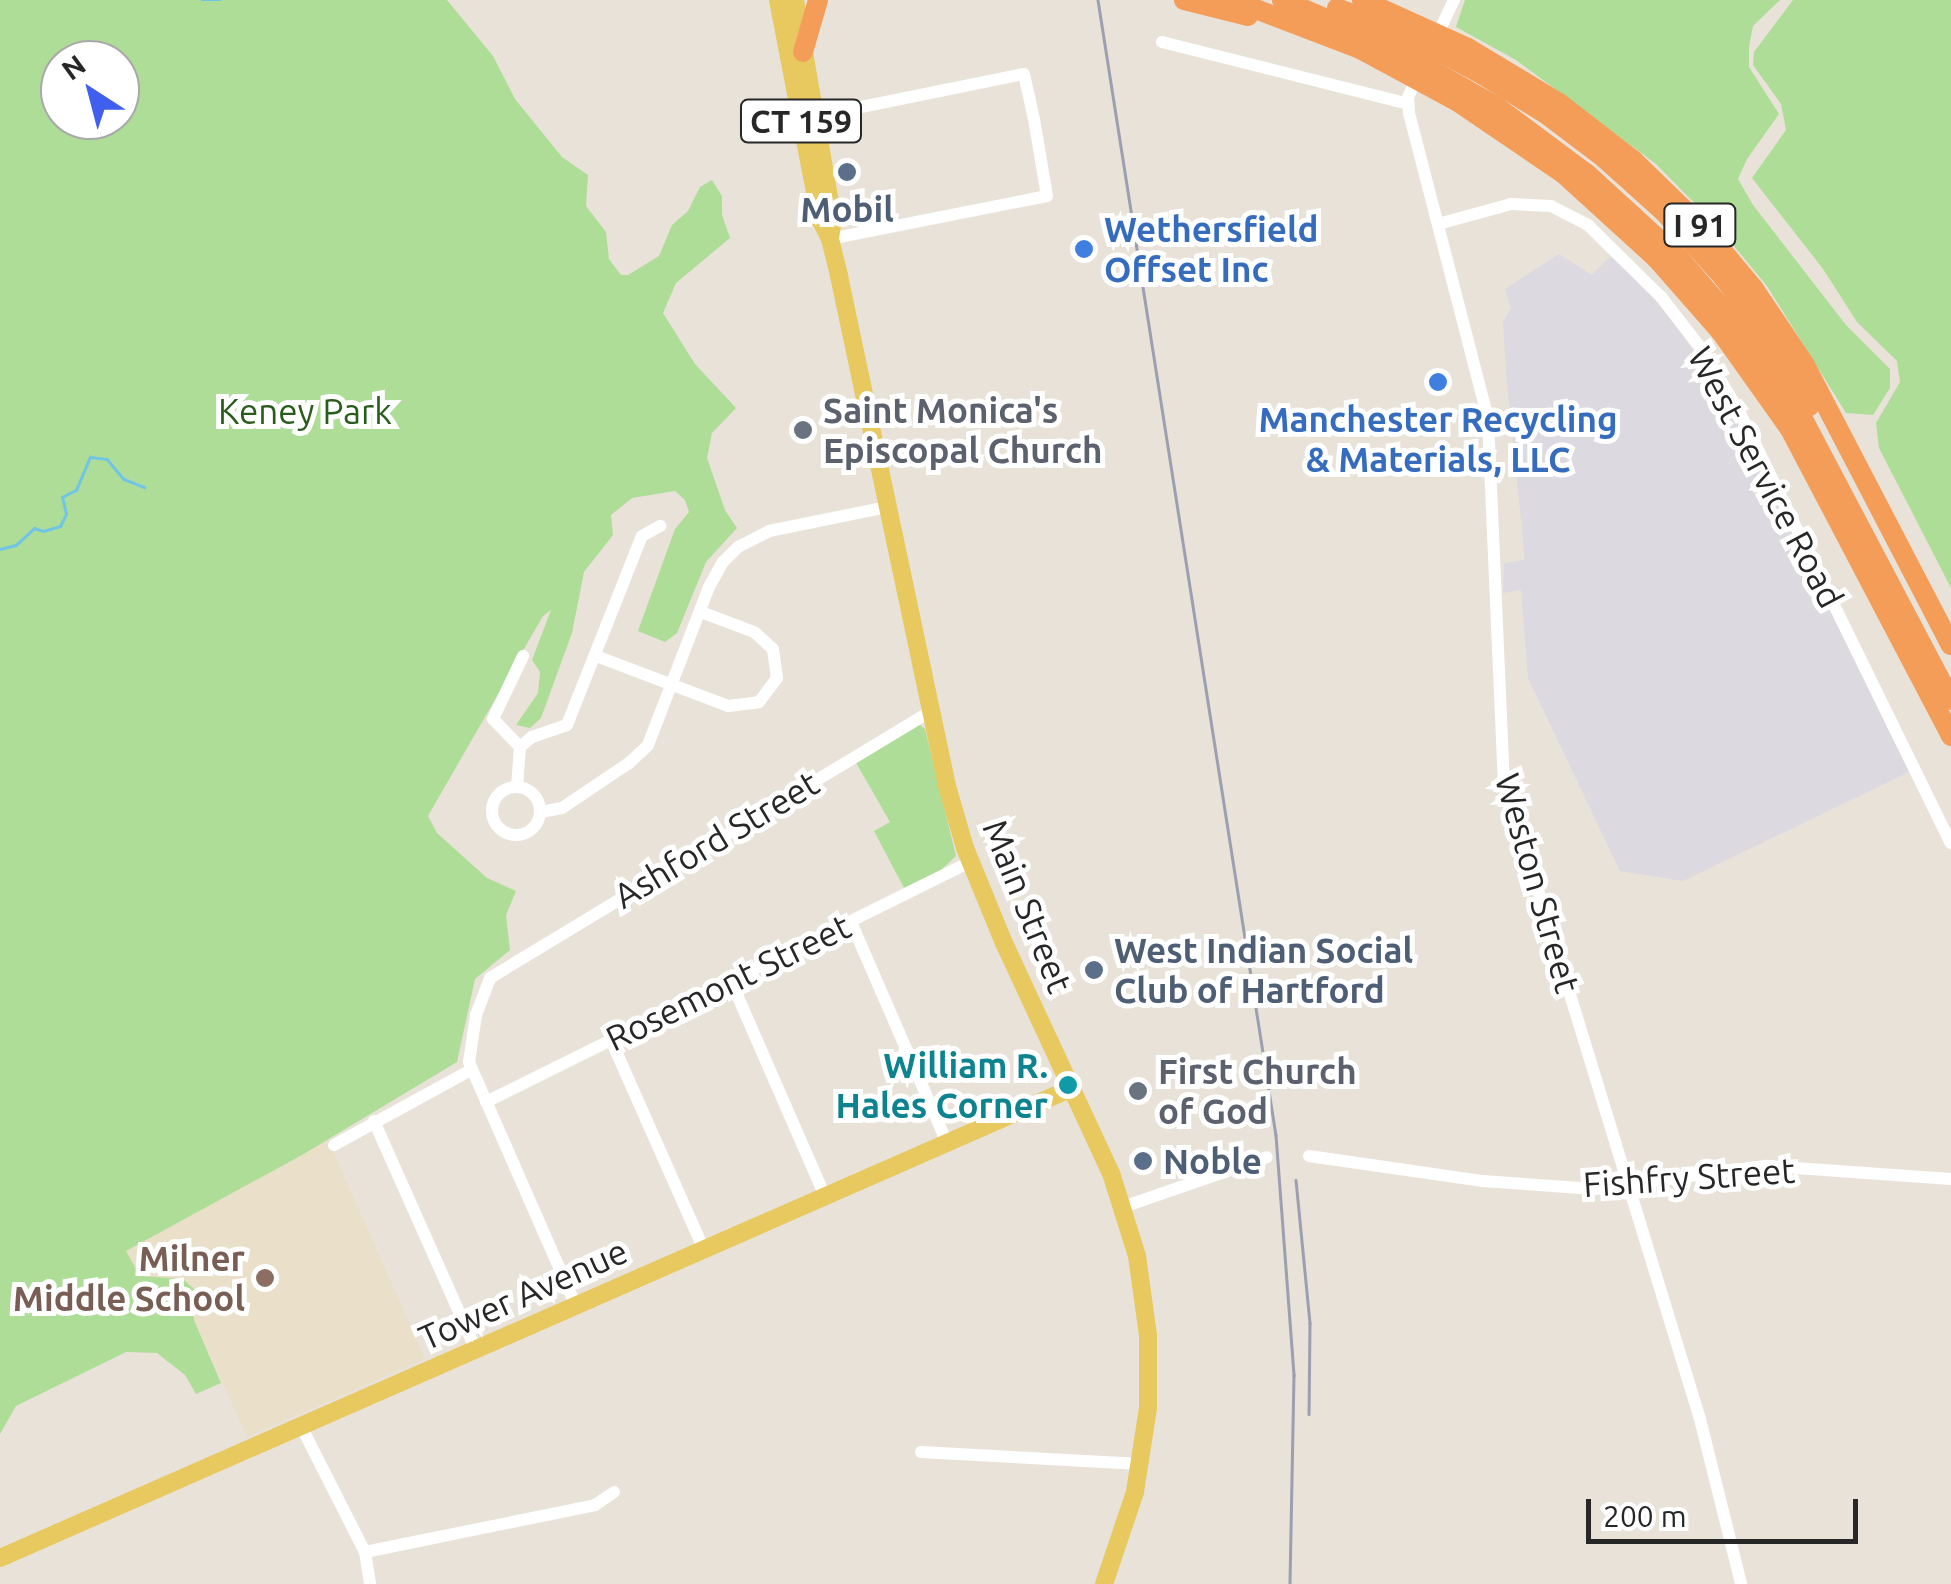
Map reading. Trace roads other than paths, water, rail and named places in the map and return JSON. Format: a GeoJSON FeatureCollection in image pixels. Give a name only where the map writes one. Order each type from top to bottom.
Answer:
{"type":"FeatureCollection","features":[{"type":"Feature","properties":{"kind":"highway"},"geometry":{"type":"LineString","coordinates":[[796,54],[818,0]]}},
{"type":"Feature","properties":{"kind":"highway"},"geometry":{"type":"LineString","coordinates":[[1184,0],[1295,22]]}},
{"type":"Feature","properties":{"kind":"highway","name":"I 91"},"geometry":{"type":"LineString","coordinates":[[1232,0],[1295,22],[1411,47],[1443,63],[1531,84],[1610,140],[1681,205],[1735,265],[1814,380],[1951,644]]}},
{"type":"Feature","properties":{"kind":"highway"},"geometry":{"type":"LineString","coordinates":[[1282,0],[1411,47]]}},
{"type":"Feature","properties":{"kind":"highway"},"geometry":{"type":"LineString","coordinates":[[1312,0],[1531,104],[1604,158],[1672,220],[1730,286],[1806,401],[1951,681]]}},
{"type":"Feature","properties":{"kind":"highway","name":"I 91"},"geometry":{"type":"LineString","coordinates":[[1362,0],[1411,47]]}},
{"type":"Feature","properties":{"kind":"highway"},"geometry":{"type":"LineString","coordinates":[[1443,63],[1586,172],[1657,236],[1724,309],[1772,373],[1828,460],[1951,700]]}},
{"type":"Feature","properties":{"kind":"highway","name":"I 91"},"geometry":{"type":"LineString","coordinates":[[1443,63],[1656,258],[1722,332],[1814,469],[1951,736]]}},
{"type":"Feature","properties":{"kind":"main road","name":"CT 159"},"geometry":{"type":"LineString","coordinates":[[778,0],[796,54],[820,219],[830,239]]}},
{"type":"Feature","properties":{"kind":"main road","name":"CT 159"},"geometry":{"type":"LineString","coordinates":[[795,0],[796,54]]}},
{"type":"Feature","properties":{"kind":"main road","name":"Main Street"},"geometry":{"type":"LineString","coordinates":[[830,239],[946,786],[970,862],[1123,1207],[1139,1268],[1148,1335],[1142,1464],[1104,1584]]}},
{"type":"Feature","properties":{"kind":"main road","name":"Tower Avenue"},"geometry":{"type":"LineString","coordinates":[[0,1558],[1072,1088]]}},
{"type":"Feature","properties":{"kind":"street"},"geometry":{"type":"LineString","coordinates":[[1162,42],[1408,104],[1412,86],[1454,0]]}},
{"type":"Feature","properties":{"kind":"street"},"geometry":{"type":"LineString","coordinates":[[807,118],[1024,74],[1047,196],[830,239]]}},
{"type":"Feature","properties":{"kind":"street","name":"Weston Street"},"geometry":{"type":"LineString","coordinates":[[1408,104],[1488,418],[1504,779],[1703,1429],[1741,1584]]}},
{"type":"Feature","properties":{"kind":"street","name":"West Service Road"},"geometry":{"type":"LineString","coordinates":[[1438,224],[1511,204],[1551,206],[1594,230],[1662,298],[1716,370],[1747,426],[1951,844]]}},
{"type":"Feature","properties":{"kind":"street"},"geometry":{"type":"LineString","coordinates":[[540,812],[562,808],[639,755],[656,730],[722,562],[769,531],[887,507]]}},
{"type":"Feature","properties":{"kind":"street"},"geometry":{"type":"LineString","coordinates":[[517,787],[520,747],[532,736],[560,731],[568,725],[642,536],[660,526]]}},
{"type":"Feature","properties":{"kind":"street"},"geometry":{"type":"LineString","coordinates":[[596,656],[728,706],[744,707],[765,698],[777,678],[776,657],[762,638],[702,612]]}},
{"type":"Feature","properties":{"kind":"street"},"geometry":{"type":"LineString","coordinates":[[520,747],[492,719],[523,656]]}},
{"type":"Feature","properties":{"kind":"street","name":"Ashford Street"},"geometry":{"type":"LineString","coordinates":[[471,1070],[468,1056],[482,993],[501,968],[931,711]]}},
{"type":"Feature","properties":{"kind":"street"},"geometry":{"type":"LineString","coordinates":[[517,787],[533,793],[540,812],[534,828],[519,836],[496,826],[493,802],[504,789],[517,787]]}},
{"type":"Feature","properties":{"kind":"street","name":"Rosemont Street"},"geometry":{"type":"LineString","coordinates":[[486,1102],[970,862]]}},
{"type":"Feature","properties":{"kind":"street"},"geometry":{"type":"LineString","coordinates":[[850,922],[947,1143]]}},
{"type":"Feature","properties":{"kind":"street"},"geometry":{"type":"LineString","coordinates":[[731,981],[825,1196]]}},
{"type":"Feature","properties":{"kind":"street"},"geometry":{"type":"LineString","coordinates":[[611,1040],[704,1250]]}},
{"type":"Feature","properties":{"kind":"street"},"geometry":{"type":"LineString","coordinates":[[334,1146],[471,1070],[576,1306]]}},
{"type":"Feature","properties":{"kind":"street"},"geometry":{"type":"LineString","coordinates":[[374,1122],[476,1350]]}},
{"type":"Feature","properties":{"kind":"street","name":"Fishfry Street"},"geometry":{"type":"LineString","coordinates":[[1309,1156],[1483,1181],[1594,1189],[1776,1166],[1951,1179]]}},
{"type":"Feature","properties":{"kind":"street"},"geometry":{"type":"LineString","coordinates":[[1123,1207],[1267,1157]]}},
{"type":"Feature","properties":{"kind":"street"},"geometry":{"type":"LineString","coordinates":[[301,1426],[365,1552],[370,1584]]}},
{"type":"Feature","properties":{"kind":"street"},"geometry":{"type":"LineString","coordinates":[[921,1452],[1142,1464]]}},
{"type":"Feature","properties":{"kind":"street"},"geometry":{"type":"LineString","coordinates":[[365,1552],[596,1505],[614,1492]]}},
{"type":"Feature","properties":{"kind":"waterway"},"geometry":{"type":"LineString","coordinates":[[202,0],[220,0]]}},
{"type":"Feature","properties":{"kind":"waterway"},"geometry":{"type":"LineString","coordinates":[[0,549],[16,545],[34,528],[43,531],[60,526],[66,514],[62,497],[76,490],[90,457],[107,459],[124,479],[144,487]]}},
{"type":"Feature","properties":{"kind":"railway"},"geometry":{"type":"LineString","coordinates":[[1098,0],[1276,1135],[1294,1375],[1290,1584]]}},
{"type":"Feature","properties":{"kind":"railway"},"geometry":{"type":"LineString","coordinates":[[1296,1180],[1310,1323],[1309,1414]]}},
{"type":"Feature","properties":{"kind":"place","name":"Mobil"},"geometry":{"type":"Point","coordinates":[847,172]}},
{"type":"Feature","properties":{"kind":"place","name":"Wethersfield Offset Inc"},"geometry":{"type":"Point","coordinates":[1084,249]}},
{"type":"Feature","properties":{"kind":"place","name":"Manchester Recycling & Materials, LLC"},"geometry":{"type":"Point","coordinates":[1438,382]}},
{"type":"Feature","properties":{"kind":"place","name":"Saint Monica's Episcopal Church"},"geometry":{"type":"Point","coordinates":[803,430]}},
{"type":"Feature","properties":{"kind":"place","name":"West Indian Social Club of Hartford"},"geometry":{"type":"Point","coordinates":[1094,970]}},
{"type":"Feature","properties":{"kind":"place","name":"William R. Hales Corner"},"geometry":{"type":"Point","coordinates":[1068,1085]}},
{"type":"Feature","properties":{"kind":"place","name":"First Church of God"},"geometry":{"type":"Point","coordinates":[1138,1091]}},
{"type":"Feature","properties":{"kind":"place","name":"Noble"},"geometry":{"type":"Point","coordinates":[1143,1161]}},
{"type":"Feature","properties":{"kind":"place","name":"Milner Middle School"},"geometry":{"type":"Point","coordinates":[265,1278]}},
{"type":"Feature","properties":{"kind":"park label","name":"Keney Park"},"geometry":{"type":"Point","coordinates":[305,411]}}]}
